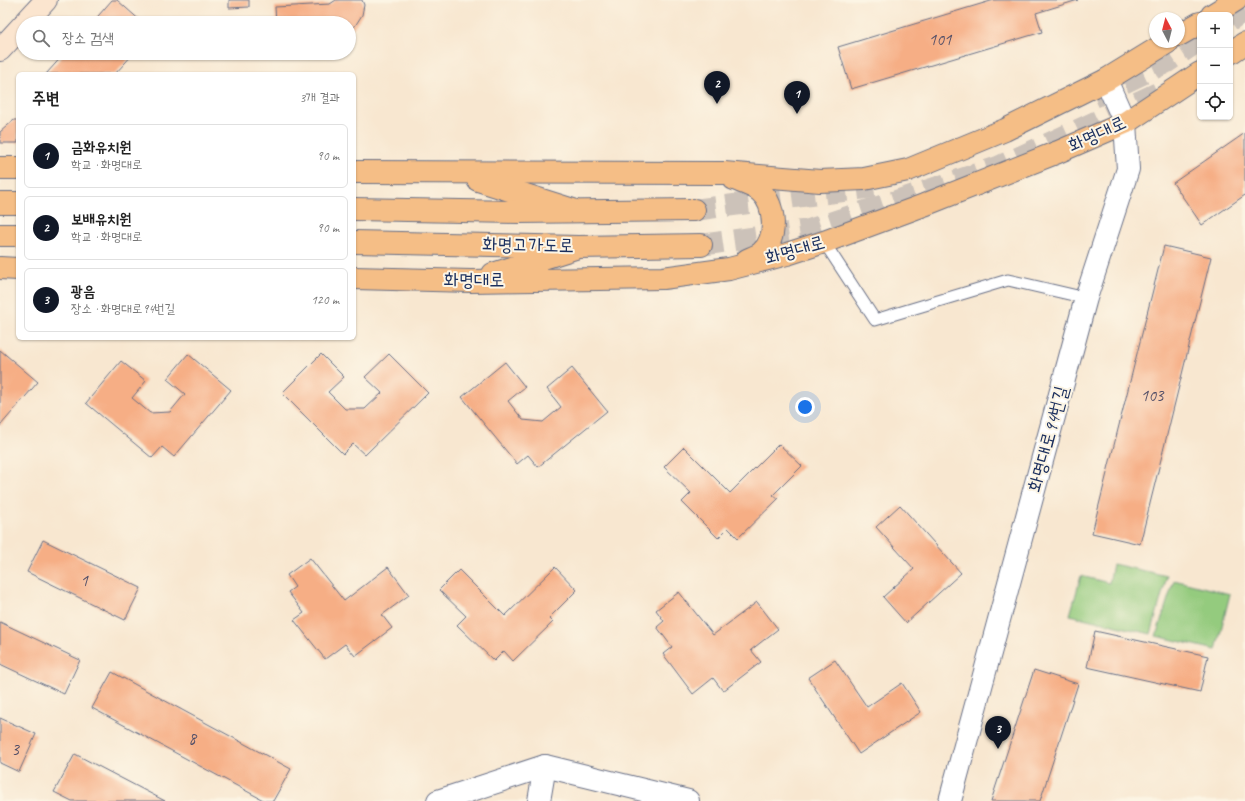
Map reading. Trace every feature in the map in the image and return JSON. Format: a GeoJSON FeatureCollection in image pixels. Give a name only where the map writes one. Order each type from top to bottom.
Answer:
{"type":"FeatureCollection","features":[{"type":"Feature","properties":{"kind":"main road"},"geometry":{"type":"LineString","coordinates":[[31,16],[46,0]]}},
{"type":"Feature","properties":{"kind":"main road"},"geometry":{"type":"LineString","coordinates":[[1185,32],[1197,24]]}},
{"type":"Feature","properties":{"kind":"main road"},"geometry":{"type":"LineString","coordinates":[[0,50],[16,33]]}},
{"type":"Feature","properties":{"kind":"main road"},"geometry":{"type":"LineString","coordinates":[[1233,51],[1245,43]]}},
{"type":"Feature","properties":{"kind":"main road"},"geometry":{"type":"LineString","coordinates":[[356,172],[724,173],[820,181],[864,179],[908,170],[1005,130],[1106,80],[1158,48]]}},
{"type":"Feature","properties":{"kind":"main road","name":"화명대로"},"geometry":{"type":"LineString","coordinates":[[356,278],[471,281],[663,278],[730,269],[787,254],[824,242],[924,205],[1058,152],[1125,123],[1197,75]]}},
{"type":"Feature","properties":{"kind":"main road"},"geometry":{"type":"LineString","coordinates":[[0,168],[16,168]]}},
{"type":"Feature","properties":{"kind":"main road"},"geometry":{"type":"LineString","coordinates":[[457,173],[578,211]]}},
{"type":"Feature","properties":{"kind":"main road"},"geometry":{"type":"LineString","coordinates":[[724,173],[760,190],[771,207],[773,224],[770,242],[761,253],[730,269]]}},
{"type":"Feature","properties":{"kind":"main road"},"geometry":{"type":"LineString","coordinates":[[0,203],[16,203]]}},
{"type":"Feature","properties":{"kind":"main road","name":"화명고가도로"},"geometry":{"type":"LineString","coordinates":[[356,209],[519,212],[694,210]]}},
{"type":"Feature","properties":{"kind":"main road"},"geometry":{"type":"LineString","coordinates":[[0,235],[16,235]]}},
{"type":"Feature","properties":{"kind":"main road","name":"화명고가도로"},"geometry":{"type":"LineString","coordinates":[[356,242],[578,247],[701,245]]}},
{"type":"Feature","properties":{"kind":"main road"},"geometry":{"type":"LineString","coordinates":[[471,281],[578,247]]}},
{"type":"Feature","properties":{"kind":"main road"},"geometry":{"type":"LineString","coordinates":[[0,268],[16,269]]}},
{"type":"Feature","properties":{"kind":"street","name":"화명대로94번길"},"geometry":{"type":"LineString","coordinates":[[950,801],[1086,298],[1128,169],[1125,123],[1106,80]]}},
{"type":"Feature","properties":{"kind":"street"},"geometry":{"type":"LineString","coordinates":[[539,801],[545,766]]}},
{"type":"Feature","properties":{"kind":"street"},"geometry":{"type":"LineString","coordinates":[[438,801],[545,766],[688,801]]}},
{"type":"Feature","properties":{"kind":"lane"},"geometry":{"type":"LineString","coordinates":[[824,242],[875,320],[1008,280],[1086,298]]}},
{"type":"Feature","properties":{"kind":"green space"},"geometry":{"type":"Polygon","coordinates":[[[1113,564],[1167,576],[1151,634],[1070,615],[1081,576],[1109,583],[1113,564]]]}},
{"type":"Feature","properties":{"kind":"green space"},"geometry":{"type":"Polygon","coordinates":[[[1174,580],[1230,594],[1216,650],[1156,636],[1174,580]]]}},
{"type":"Feature","properties":{"kind":"building"},"geometry":{"type":"Polygon","coordinates":[[[112,0],[117,0],[135,16],[98,16],[112,0]]]}},
{"type":"Feature","properties":{"kind":"building"},"geometry":{"type":"Polygon","coordinates":[[[229,0],[249,0],[249,7],[229,8],[229,0]]]}},
{"type":"Feature","properties":{"kind":"building"},"geometry":{"type":"Polygon","coordinates":[[[336,0],[362,0],[364,5],[362,15],[356,24],[356,16],[276,16],[275,7],[330,4],[336,0]]]}},
{"type":"Feature","properties":{"kind":"building"},"geometry":{"type":"Polygon","coordinates":[[[994,0],[1078,0],[1036,13],[1042,32],[851,89],[838,47],[994,0]]]}},
{"type":"Feature","properties":{"kind":"building"},"geometry":{"type":"Polygon","coordinates":[[[59,60],[128,60],[117,72],[48,72],[59,60]]]}},
{"type":"Feature","properties":{"kind":"building"},"geometry":{"type":"Polygon","coordinates":[[[16,120],[16,143],[0,143],[0,132],[16,120]]]}},
{"type":"Feature","properties":{"kind":"building"},"geometry":{"type":"Polygon","coordinates":[[[1245,133],[1245,195],[1202,225],[1173,183],[1245,133]]]}},
{"type":"Feature","properties":{"kind":"building"},"geometry":{"type":"Polygon","coordinates":[[[1164,246],[1211,257],[1140,544],[1092,533],[1164,246]]]}},
{"type":"Feature","properties":{"kind":"building"},"geometry":{"type":"Polygon","coordinates":[[[0,350],[38,382],[0,426],[0,350]]]}},
{"type":"Feature","properties":{"kind":"building"},"geometry":{"type":"Polygon","coordinates":[[[188,354],[231,390],[174,457],[162,447],[152,458],[86,403],[121,361],[146,381],[132,398],[150,413],[170,412],[185,394],[167,379],[188,354]]]}},
{"type":"Feature","properties":{"kind":"building"},"geometry":{"type":"Polygon","coordinates":[[[321,354],[344,377],[328,392],[345,409],[365,409],[382,393],[365,377],[389,354],[428,393],[365,455],[353,444],[343,454],[282,393],[321,354]]]}},
{"type":"Feature","properties":{"kind":"building"},"geometry":{"type":"Polygon","coordinates":[[[505,362],[525,387],[508,401],[523,420],[543,422],[561,407],[547,389],[572,368],[607,411],[538,467],[528,455],[517,464],[462,397],[505,362]]]}},
{"type":"Feature","properties":{"kind":"building"},"geometry":{"type":"Polygon","coordinates":[[[779,444],[802,466],[773,495],[778,499],[738,538],[728,528],[718,538],[682,502],[691,493],[664,467],[684,447],[730,493],[779,444]]]}},
{"type":"Feature","properties":{"kind":"building"},"geometry":{"type":"Polygon","coordinates":[[[900,505],[961,573],[906,623],[883,597],[914,569],[876,527],[900,505]]]}},
{"type":"Feature","properties":{"kind":"building"},"geometry":{"type":"Polygon","coordinates":[[[43,540],[141,588],[125,620],[27,572],[43,540]]]}},
{"type":"Feature","properties":{"kind":"building"},"geometry":{"type":"Polygon","coordinates":[[[310,558],[344,601],[388,567],[409,595],[382,615],[392,628],[355,656],[345,644],[325,659],[294,620],[304,613],[288,592],[295,587],[287,575],[310,558]]]}},
{"type":"Feature","properties":{"kind":"building"},"geometry":{"type":"Polygon","coordinates":[[[555,567],[577,590],[549,618],[553,622],[513,661],[504,651],[494,661],[457,625],[466,616],[439,590],[459,570],[505,616],[555,567]]]}},
{"type":"Feature","properties":{"kind":"building"},"geometry":{"type":"Polygon","coordinates":[[[679,592],[713,635],[757,602],[778,629],[751,650],[761,662],[723,691],[713,678],[693,694],[663,654],[672,647],[657,627],[664,621],[656,610],[679,592]]]}},
{"type":"Feature","properties":{"kind":"building"},"geometry":{"type":"Polygon","coordinates":[[[0,622],[80,660],[64,694],[0,664],[0,622]]]}},
{"type":"Feature","properties":{"kind":"building"},"geometry":{"type":"Polygon","coordinates":[[[1095,631],[1208,656],[1200,692],[1087,667],[1095,631]]]}},
{"type":"Feature","properties":{"kind":"building"},"geometry":{"type":"Polygon","coordinates":[[[835,660],[867,707],[902,683],[921,712],[859,754],[808,678],[835,660]]]}},
{"type":"Feature","properties":{"kind":"building"},"geometry":{"type":"Polygon","coordinates":[[[1034,670],[1078,684],[1040,801],[991,801],[1034,670]]]}},
{"type":"Feature","properties":{"kind":"building"},"geometry":{"type":"Polygon","coordinates":[[[112,672],[291,769],[273,801],[265,801],[92,708],[112,672]]]}},
{"type":"Feature","properties":{"kind":"building"},"geometry":{"type":"Polygon","coordinates":[[[0,718],[36,734],[19,772],[0,763],[0,718]]]}},
{"type":"Feature","properties":{"kind":"building"},"geometry":{"type":"Polygon","coordinates":[[[75,754],[165,801],[72,801],[54,792],[75,754]]]}},
{"type":"Feature","properties":{"kind":"tunnel"},"geometry":{"type":"LineString","coordinates":[[1233,18],[1245,10]]}},
{"type":"Feature","properties":{"kind":"tunnel"},"geometry":{"type":"LineString","coordinates":[[1094,97],[1167,62],[1197,42]]}},
{"type":"Feature","properties":{"kind":"tunnel"},"geometry":{"type":"LineString","coordinates":[[701,245],[809,230],[998,167],[1162,91]]}},
{"type":"Feature","properties":{"kind":"tunnel"},"geometry":{"type":"LineString","coordinates":[[694,210],[874,187]]}},
{"type":"Feature","properties":{"kind":"place","name":"보배유치원"},"geometry":{"type":"Point","coordinates":[717,104]}},
{"type":"Feature","properties":{"kind":"place","name":"금화유치원"},"geometry":{"type":"Point","coordinates":[797,114]}},
{"type":"Feature","properties":{"kind":"place","name":"광음"},"geometry":{"type":"Point","coordinates":[998,749]}}]}
